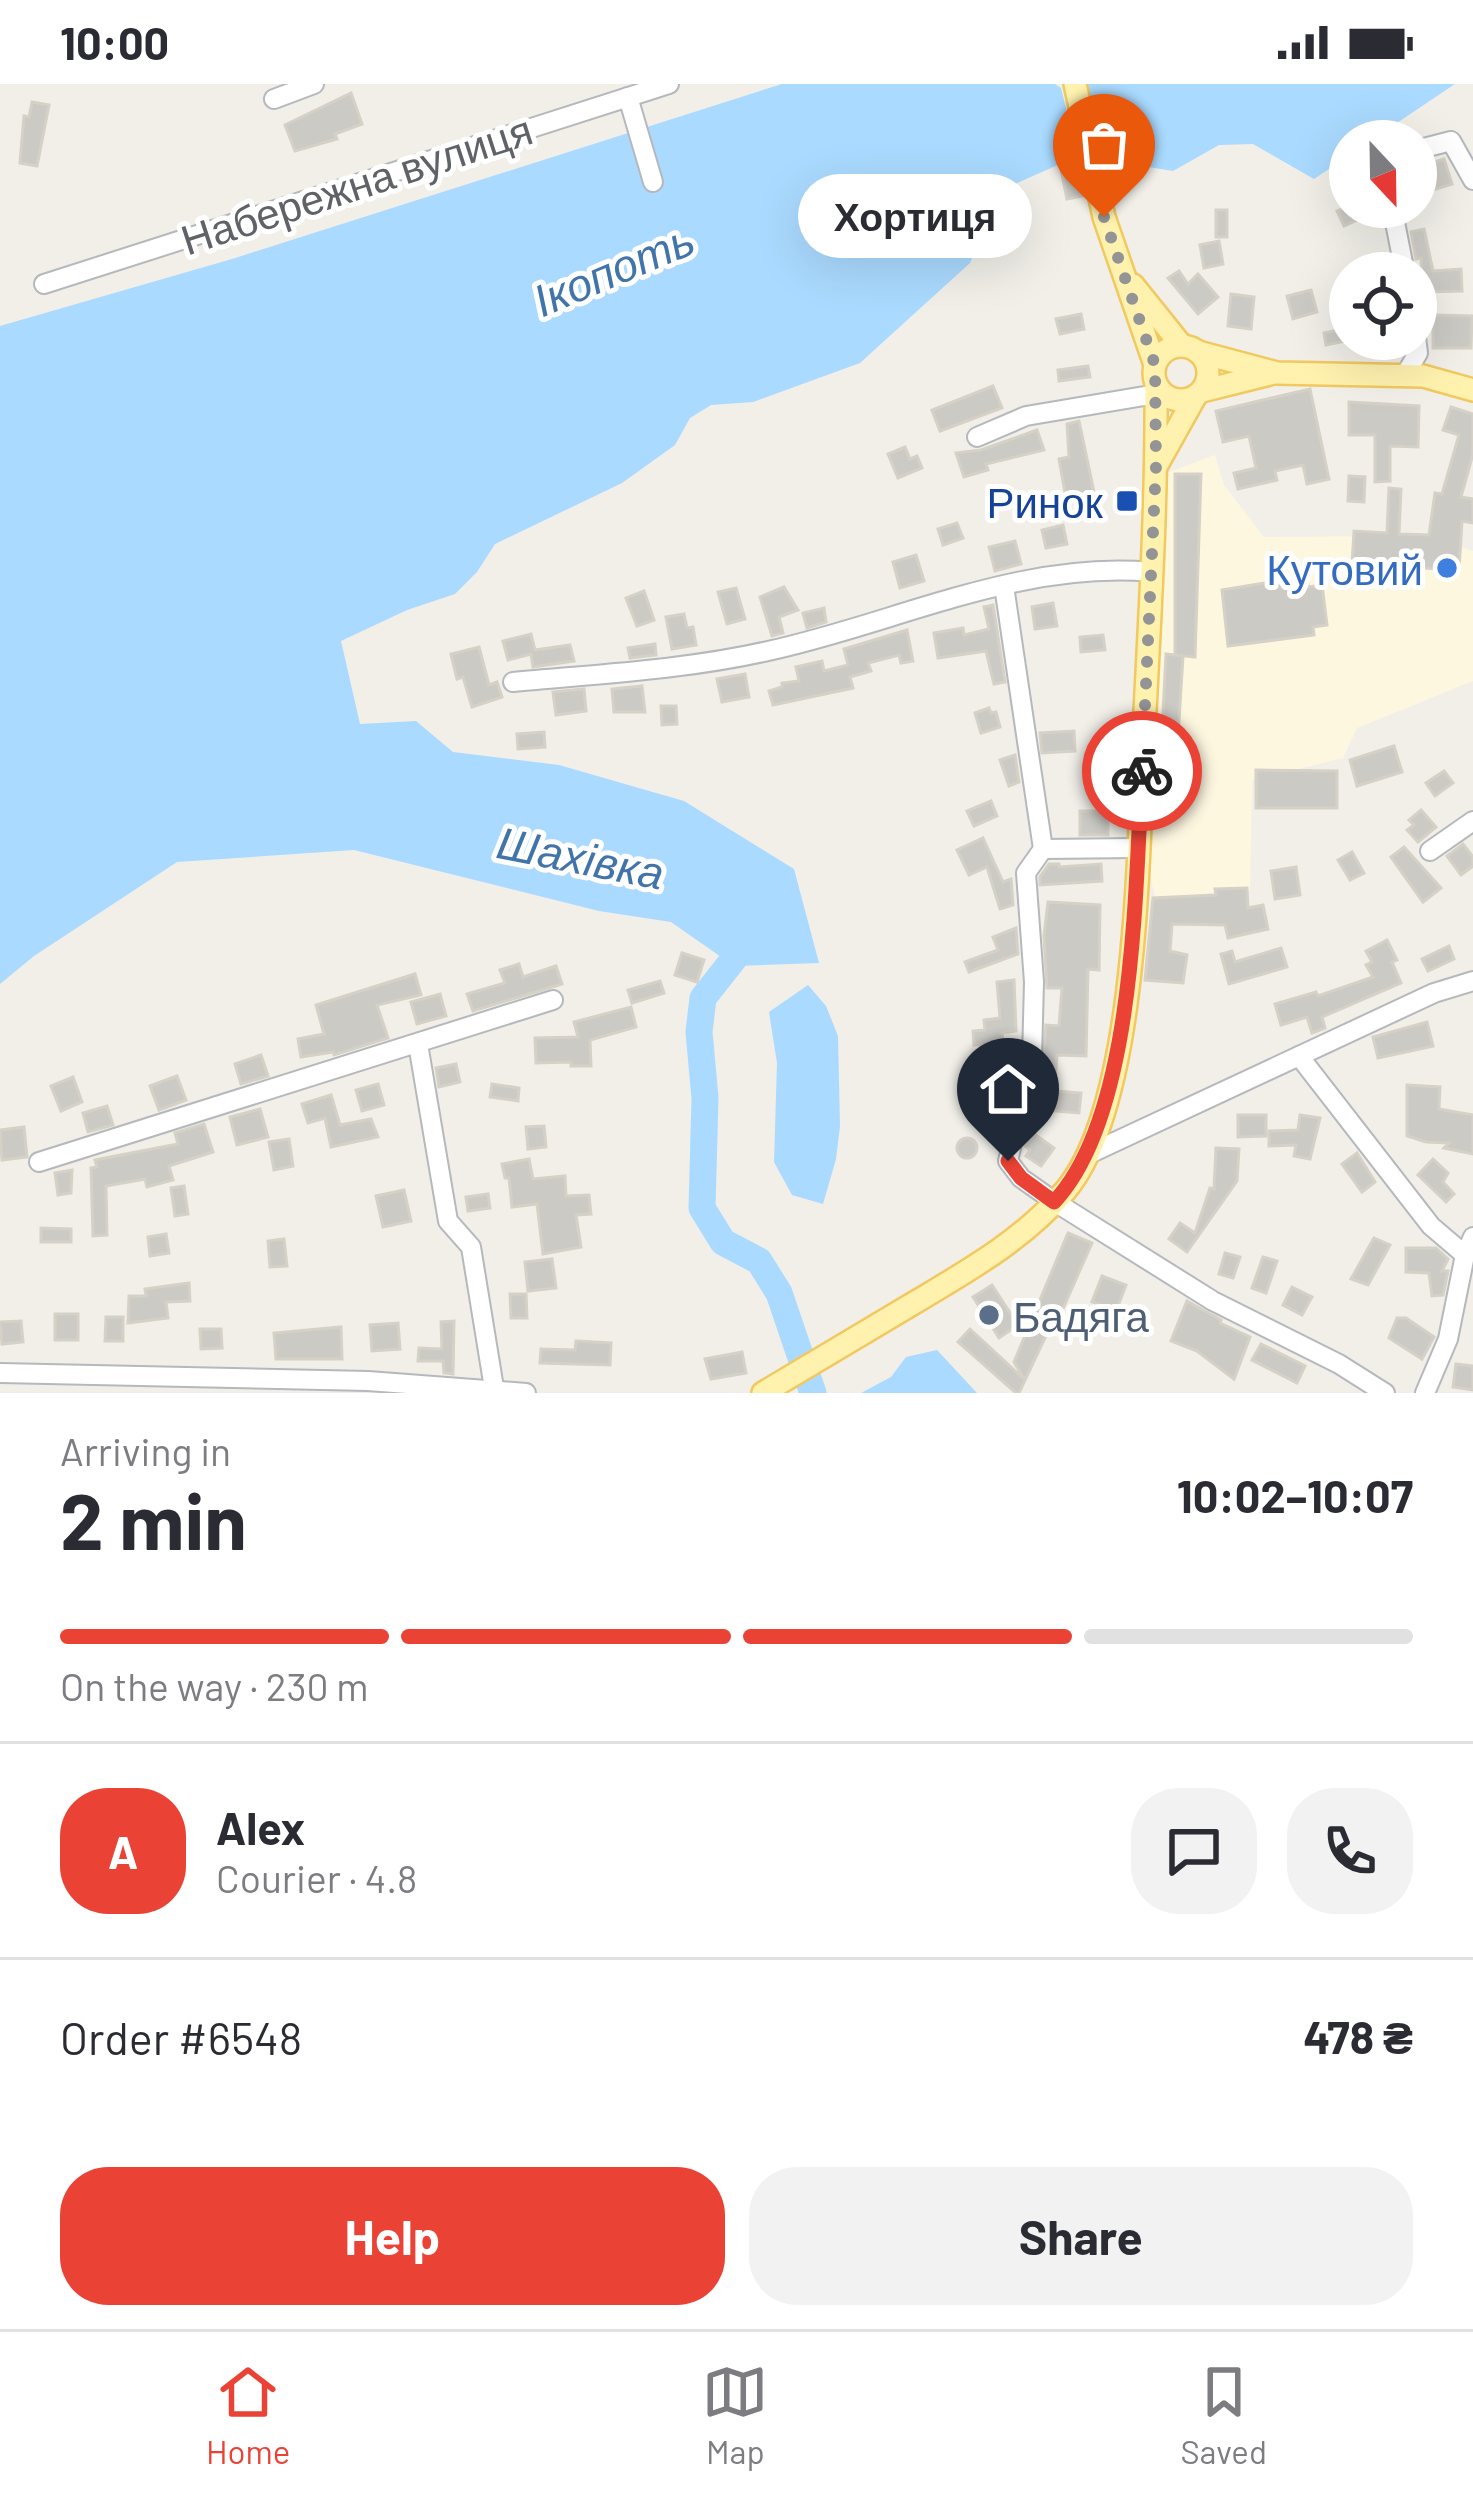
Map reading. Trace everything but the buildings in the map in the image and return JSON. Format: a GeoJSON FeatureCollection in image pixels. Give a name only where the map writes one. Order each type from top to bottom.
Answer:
{"type":"FeatureCollection","features":[{"type":"Feature","properties":{"kind":"main road"},"geometry":{"type":"LineString","coordinates":[[763,1393],[979,1264],[1037,1221],[1089,1154],[1109,1087],[1134,934],[1156,381],[1091,161],[1075,84]]}},
{"type":"Feature","properties":{"kind":"main road"},"geometry":{"type":"LineString","coordinates":[[1121,271],[1208,375],[1156,466]]}},
{"type":"Feature","properties":{"kind":"main road"},"geometry":{"type":"LineString","coordinates":[[1156,381],[1166,351],[1190,349],[1277,373],[1405,375],[1473,390]]}},
{"type":"Feature","properties":{"kind":"main road"},"geometry":{"type":"LineString","coordinates":[[1156,381],[1168,397],[1186,400],[1277,373]]}},
{"type":"Feature","properties":{"kind":"street"},"geometry":{"type":"LineString","coordinates":[[274,100],[314,84]]}},
{"type":"Feature","properties":{"kind":"street","name":"Набережна вулиця"},"geometry":{"type":"LineString","coordinates":[[44,284],[669,84]]}},
{"type":"Feature","properties":{"kind":"street"},"geometry":{"type":"LineString","coordinates":[[628,97],[652,182]]}},
{"type":"Feature","properties":{"kind":"street"},"geometry":{"type":"LineString","coordinates":[[1437,144],[1451,140],[1473,180]]}},
{"type":"Feature","properties":{"kind":"street"},"geometry":{"type":"LineString","coordinates":[[1405,375],[1414,360]]}},
{"type":"Feature","properties":{"kind":"street"},"geometry":{"type":"LineString","coordinates":[[977,437],[1027,416],[1156,381]]}},
{"type":"Feature","properties":{"kind":"street"},"geometry":{"type":"LineString","coordinates":[[513,682],[685,665],[771,651],[1004,586],[1112,568],[1150,572]]}},
{"type":"Feature","properties":{"kind":"street"},"geometry":{"type":"LineString","coordinates":[[1004,586],[1043,849],[1026,873],[1034,982],[1033,1058],[1008,1161],[1021,1178],[1054,1202],[1213,1300],[1339,1364],[1385,1393]]}},
{"type":"Feature","properties":{"kind":"street"},"geometry":{"type":"LineString","coordinates":[[1430,851],[1473,821]]}},
{"type":"Feature","properties":{"kind":"street"},"geometry":{"type":"LineString","coordinates":[[1043,849],[1137,848]]}},
{"type":"Feature","properties":{"kind":"street"},"geometry":{"type":"LineString","coordinates":[[1089,1154],[1434,993],[1473,981]]}},
{"type":"Feature","properties":{"kind":"street"},"geometry":{"type":"LineString","coordinates":[[39,1162],[553,1000]]}},
{"type":"Feature","properties":{"kind":"street"},"geometry":{"type":"LineString","coordinates":[[418,1044],[448,1221],[471,1247],[494,1388]]}},
{"type":"Feature","properties":{"kind":"street"},"geometry":{"type":"LineString","coordinates":[[1298,1056],[1431,1226],[1469,1246],[1448,1340],[1425,1393]]}},
{"type":"Feature","properties":{"kind":"street"},"geometry":{"type":"LineString","coordinates":[[0,1373],[368,1381],[526,1393]]}},
{"type":"Feature","properties":{"kind":"shaded area"},"geometry":{"type":"Polygon","coordinates":[[[1215,455],[1224,485],[1264,537],[1427,536],[1473,551],[1473,681],[1357,728],[1343,758],[1252,780],[1250,890],[1155,898],[1149,871],[1167,473],[1215,455]]]}},
{"type":"Feature","properties":{"kind":"water","name":"Ікопоть"},"geometry":{"type":"Polygon","coordinates":[[[782,84],[1055,84],[1061,88],[1078,156],[1001,190],[970,263],[860,363],[753,402],[711,405],[690,418],[675,445],[622,483],[495,544],[455,594],[341,641],[360,724],[416,721],[453,752],[559,765],[684,801],[794,869],[819,963],[734,966],[671,922],[599,911],[354,850],[177,862],[34,956],[0,984],[0,326],[232,259],[782,84]]]}},
{"type":"Feature","properties":{"kind":"water"},"geometry":{"type":"Polygon","coordinates":[[[1087,84],[1455,84],[1401,120],[1329,120],[1329,169],[1314,179],[1253,144],[1219,145],[1173,171],[1100,159],[1087,84]]]}},
{"type":"Feature","properties":{"kind":"water"},"geometry":{"type":"Polygon","coordinates":[[[808,985],[826,1006],[838,1036],[840,1126],[823,1204],[792,1195],[774,1162],[777,1063],[769,1012],[808,985]]]}},
{"type":"Feature","properties":{"kind":"water"},"geometry":{"type":"Polygon","coordinates":[[[937,1350],[977,1393],[861,1393],[891,1377],[906,1357],[937,1350]]]}},
{"type":"Feature","properties":{"kind":"waterway","name":"Шахівка"},"geometry":{"type":"LineString","coordinates":[[742,935],[744,946],[703,998],[699,1032],[705,1098],[702,1208],[723,1242],[759,1261],[779,1293],[813,1393]]}},
{"type":"Feature","properties":{"kind":"way so far"},"geometry":{"type":"LineString","coordinates":[[1104,217],[1155,365],[1156,466],[1142,771]]}},
{"type":"Feature","properties":{"kind":"place","name":"Хортиця"},"geometry":{"type":"Point","coordinates":[1104,217]}},
{"type":"Feature","properties":{"kind":"place","name":"Ринок"},"geometry":{"type":"Point","coordinates":[1127,501]}},
{"type":"Feature","properties":{"kind":"place","name":"Кутовий"},"geometry":{"type":"Point","coordinates":[1447,568]}},
{"type":"Feature","properties":{"kind":"place","name":"Бадяга"},"geometry":{"type":"Point","coordinates":[989,1315]}},
{"type":"Feature","properties":{"kind":"route"},"geometry":{"type":"LineString","coordinates":[[1008,1161],[1021,1178],[1054,1202],[1089,1154],[1109,1087],[1134,934],[1142,771]]}}]}
